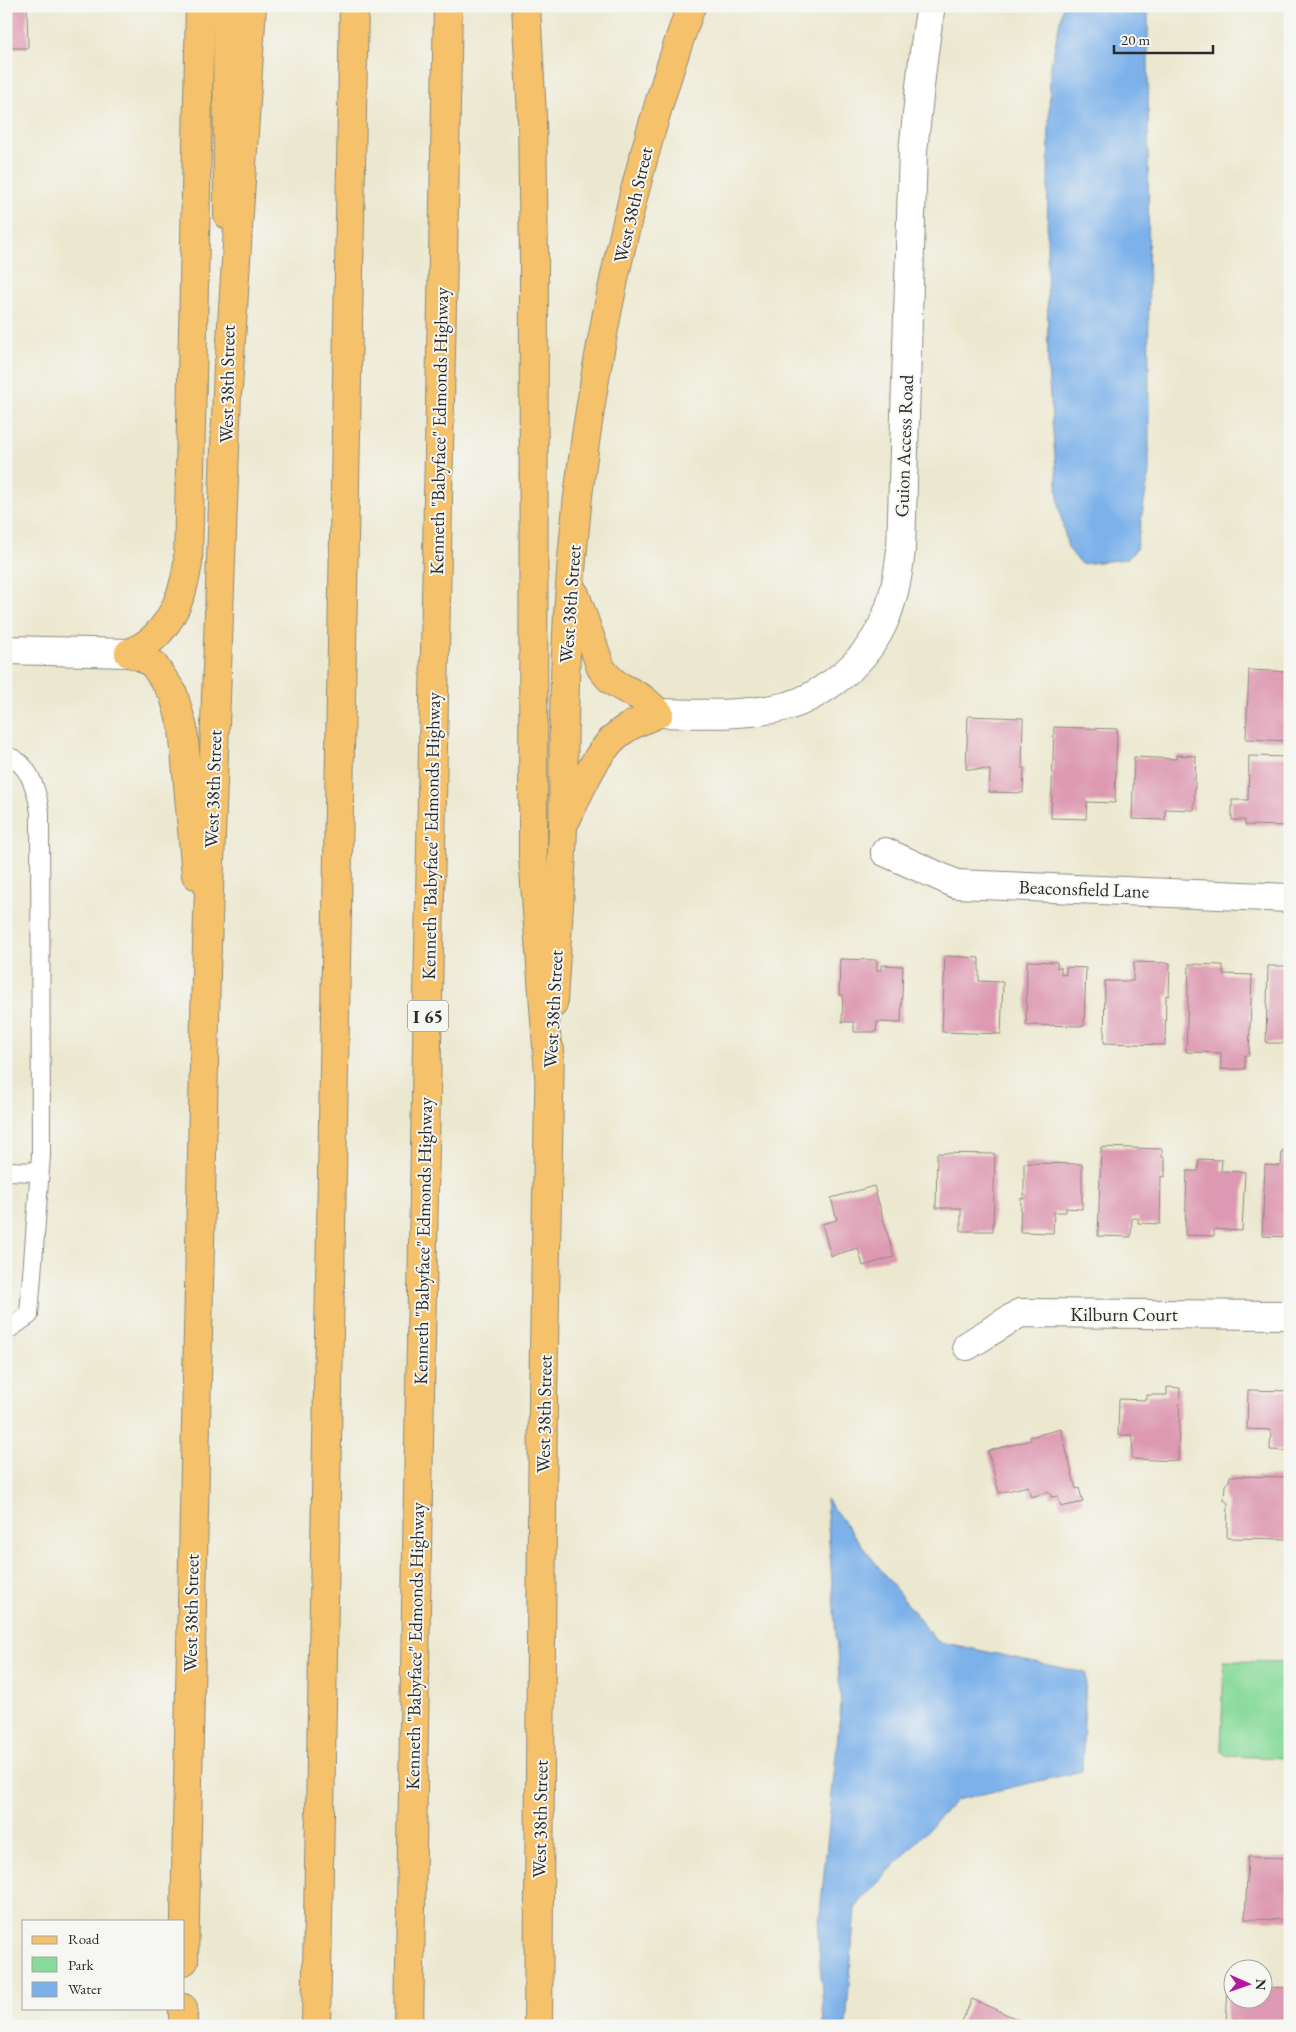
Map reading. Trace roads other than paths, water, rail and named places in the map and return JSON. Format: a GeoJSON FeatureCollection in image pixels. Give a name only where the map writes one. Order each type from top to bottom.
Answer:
{"type":"FeatureCollection","features":[{"type":"Feature","properties":{"kind":"main road"},"geometry":{"type":"LineString","coordinates":[[129,653],[142,648],[169,620],[179,602],[186,580],[188,563],[200,6]]}},
{"type":"Feature","properties":{"kind":"main road","name":"West 38th Street"},"geometry":{"type":"LineString","coordinates":[[185,1920],[206,974],[228,388],[227,6]]}},
{"type":"Feature","properties":{"kind":"main road"},"geometry":{"type":"LineString","coordinates":[[228,388],[252,6]]}},
{"type":"Feature","properties":{"kind":"main road"},"geometry":{"type":"LineString","coordinates":[[316,2026],[354,6]]}},
{"type":"Feature","properties":{"kind":"main road","name":"Kenneth \"Babyface\" Edmonds Highway"},"geometry":{"type":"LineString","coordinates":[[409,2026],[448,6]]}},
{"type":"Feature","properties":{"kind":"main road"},"geometry":{"type":"LineString","coordinates":[[526,6],[532,116],[534,263],[533,857],[549,1074]]}},
{"type":"Feature","properties":{"kind":"main road","name":"West 38th Street"},"geometry":{"type":"LineString","coordinates":[[538,2026],[543,1406],[549,1074],[563,826],[564,717],[571,584],[578,498],[588,421],[607,319],[647,145],[665,83],[691,6]]}},
{"type":"Feature","properties":{"kind":"main road"},"geometry":{"type":"LineString","coordinates":[[563,826],[601,753],[627,728],[658,713],[642,699],[618,686],[600,668],[571,584]]}},
{"type":"Feature","properties":{"kind":"main road"},"geometry":{"type":"LineString","coordinates":[[129,653],[142,657],[153,664],[162,675],[173,693],[182,728],[206,974]]}},
{"type":"Feature","properties":{"kind":"main road"},"geometry":{"type":"LineString","coordinates":[[182,2026],[183,2010]]}},
{"type":"Feature","properties":{"kind":"street","name":"Guion Access Road"},"geometry":{"type":"LineString","coordinates":[[658,713],[745,713],[789,705],[808,698],[823,690],[849,671],[862,657],[879,634],[894,598],[901,550],[913,150],[921,90],[922,60],[931,6]]}},
{"type":"Feature","properties":{"kind":"street"},"geometry":{"type":"LineString","coordinates":[[6,650],[129,653]]}},
{"type":"Feature","properties":{"kind":"street","name":"Beaconsfield Lane"},"geometry":{"type":"LineString","coordinates":[[885,852],[956,884],[1290,898]]}},
{"type":"Feature","properties":{"kind":"street","name":"Kilburn Court"},"geometry":{"type":"LineString","coordinates":[[967,1346],[1020,1314],[1290,1315]]}},
{"type":"Feature","properties":{"kind":"lane"},"geometry":{"type":"LineString","coordinates":[[6,756],[12,757],[26,770],[36,789],[40,812],[41,1155],[29,1315],[6,1331]]}},
{"type":"Feature","properties":{"kind":"lane"},"geometry":{"type":"LineString","coordinates":[[6,1170],[39,1172]]}},
{"type":"Feature","properties":{"kind":"water"},"geometry":{"type":"Polygon","coordinates":[[[1063,6],[1145,6],[1148,15],[1149,474],[1136,550],[1126,559],[1081,564],[1068,548],[1059,508],[1048,370],[1047,236],[1050,70],[1063,6]]]}},
{"type":"Feature","properties":{"kind":"water"},"geometry":{"type":"Polygon","coordinates":[[[826,1499],[936,1641],[1086,1673],[1082,1771],[956,1800],[855,1907],[846,2026],[824,2024],[818,1933],[841,1705],[826,1499]]]}}]}
